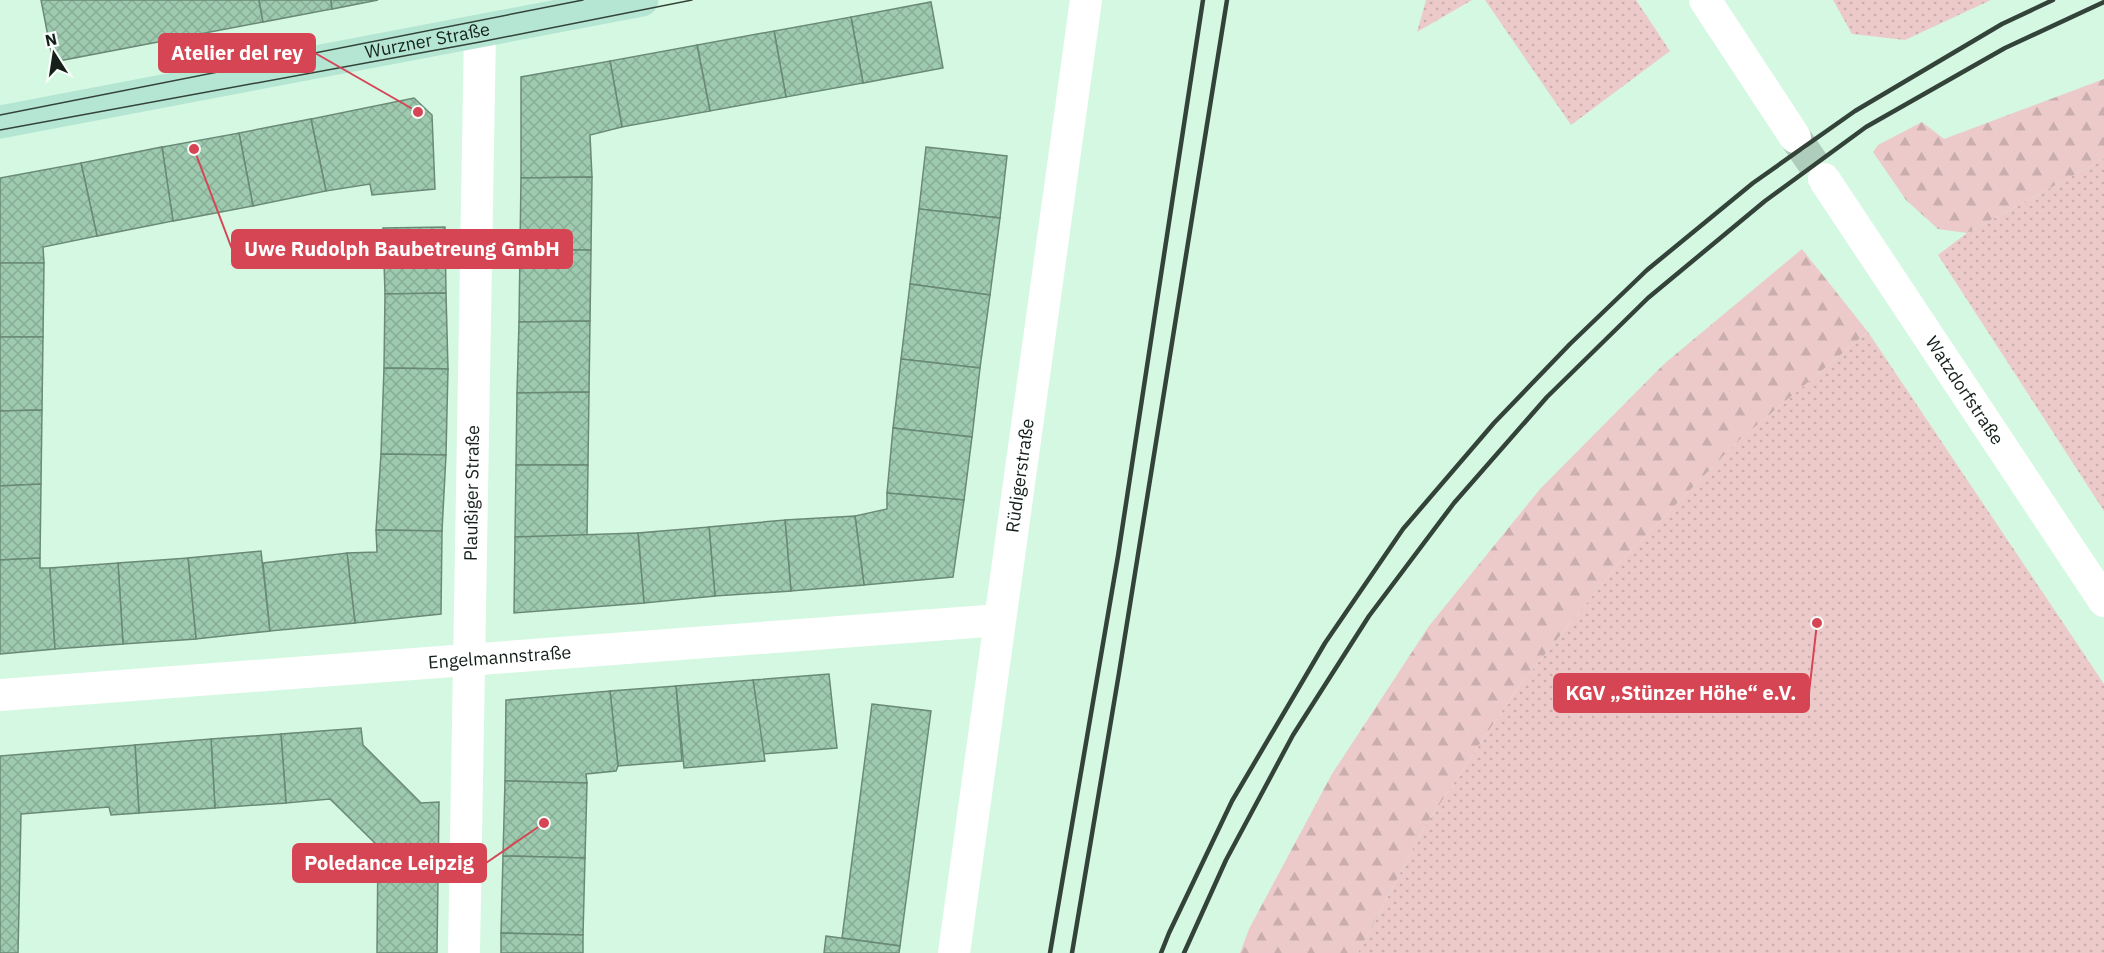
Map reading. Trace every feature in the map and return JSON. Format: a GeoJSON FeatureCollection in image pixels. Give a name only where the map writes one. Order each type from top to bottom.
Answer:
{"type":"FeatureCollection","features":[{"type":"Feature","properties":{"kind":"main road","name":"Wurzner Straße"},"geometry":{"type":"LineString","coordinates":[[0,122],[642,0]]}},
{"type":"Feature","properties":{"kind":"street","name":"Rüdigerstraße"},"geometry":{"type":"LineString","coordinates":[[954,953],[1086,0]]}},
{"type":"Feature","properties":{"kind":"street"},"geometry":{"type":"LineString","coordinates":[[1706,0],[1795,137]]}},
{"type":"Feature","properties":{"kind":"street","name":"Plaußiger Straße"},"geometry":{"type":"LineString","coordinates":[[464,953],[480,31]]}},
{"type":"Feature","properties":{"kind":"street","name":"Watzdorfstraße"},"geometry":{"type":"LineString","coordinates":[[1824,179],[2104,601]]}},
{"type":"Feature","properties":{"kind":"street","name":"Engelmannstraße"},"geometry":{"type":"LineString","coordinates":[[0,695],[1000,620]]}},
{"type":"Feature","properties":{"kind":"green space"},"geometry":{"type":"Polygon","coordinates":[[[1426,0],[1472,0],[1417,32],[1426,0]]]}},
{"type":"Feature","properties":{"kind":"green space"},"geometry":{"type":"Polygon","coordinates":[[[1485,0],[1636,0],[1670,51],[1571,125],[1485,0]]]}},
{"type":"Feature","properties":{"kind":"green space"},"geometry":{"type":"Polygon","coordinates":[[[1833,0],[1991,0],[1905,40],[1852,34],[1833,0]]]}},
{"type":"Feature","properties":{"kind":"green space"},"geometry":{"type":"Polygon","coordinates":[[[2104,79],[2104,159],[1967,233],[1938,229],[1906,200],[1873,152],[1878,145],[1922,122],[1944,139],[2104,79]]]}},
{"type":"Feature","properties":{"kind":"green space"},"geometry":{"type":"Polygon","coordinates":[[[2104,159],[2104,511],[1938,255],[1967,233],[2104,159]]]}},
{"type":"Feature","properties":{"kind":"green space"},"geometry":{"type":"Polygon","coordinates":[[[1802,249],[1868,332],[1737,442],[1621,561],[1516,690],[1424,828],[1358,953],[1240,953],[1249,929],[1332,774],[1429,626],[1540,489],[1664,364],[1802,249]]]}},
{"type":"Feature","properties":{"kind":"green space"},"geometry":{"type":"Polygon","coordinates":[[[1868,332],[2104,684],[2104,953],[1358,953],[1424,828],[1516,690],[1621,561],[1737,442],[1868,332]]]}},
{"type":"Feature","properties":{"kind":"building"},"geometry":{"type":"Polygon","coordinates":[[[41,0],[259,0],[263,22],[53,62],[41,0]]]}},
{"type":"Feature","properties":{"kind":"building"},"geometry":{"type":"Polygon","coordinates":[[[259,0],[331,0],[332,9],[263,22],[259,0]]]}},
{"type":"Feature","properties":{"kind":"building"},"geometry":{"type":"Polygon","coordinates":[[[331,0],[378,0],[332,9],[331,0]]]}},
{"type":"Feature","properties":{"kind":"building"},"geometry":{"type":"Polygon","coordinates":[[[931,2],[943,68],[863,83],[851,17],[931,2]]]}},
{"type":"Feature","properties":{"kind":"building"},"geometry":{"type":"Polygon","coordinates":[[[851,17],[863,83],[786,97],[774,31],[851,17]]]}},
{"type":"Feature","properties":{"kind":"building"},"geometry":{"type":"Polygon","coordinates":[[[774,31],[786,97],[710,111],[697,45],[774,31]]]}},
{"type":"Feature","properties":{"kind":"building"},"geometry":{"type":"Polygon","coordinates":[[[697,45],[710,111],[622,127],[610,61],[697,45]]]}},
{"type":"Feature","properties":{"kind":"building"},"geometry":{"type":"Polygon","coordinates":[[[610,61],[622,127],[590,135],[592,177],[521,178],[521,77],[610,61]]]}},
{"type":"Feature","properties":{"kind":"building"},"geometry":{"type":"Polygon","coordinates":[[[414,98],[432,115],[435,189],[372,195],[370,184],[326,191],[311,119],[414,98]]]}},
{"type":"Feature","properties":{"kind":"building"},"geometry":{"type":"Polygon","coordinates":[[[311,119],[326,191],[253,206],[239,133],[311,119]]]}},
{"type":"Feature","properties":{"kind":"building"},"geometry":{"type":"Polygon","coordinates":[[[239,133],[253,206],[173,221],[162,147],[239,133]]]}},
{"type":"Feature","properties":{"kind":"building"},"geometry":{"type":"Polygon","coordinates":[[[162,147],[173,221],[97,236],[81,163],[162,147]]]}},
{"type":"Feature","properties":{"kind":"building"},"geometry":{"type":"Polygon","coordinates":[[[926,147],[1007,156],[1000,218],[919,209],[926,147]]]}},
{"type":"Feature","properties":{"kind":"building"},"geometry":{"type":"Polygon","coordinates":[[[81,163],[97,236],[43,247],[44,263],[0,263],[0,178],[81,163]]]}},
{"type":"Feature","properties":{"kind":"building"},"geometry":{"type":"Polygon","coordinates":[[[592,177],[591,250],[520,250],[521,178],[592,177]]]}},
{"type":"Feature","properties":{"kind":"building"},"geometry":{"type":"Polygon","coordinates":[[[919,209],[1000,218],[990,295],[910,284],[919,209]]]}},
{"type":"Feature","properties":{"kind":"building"},"geometry":{"type":"Polygon","coordinates":[[[445,227],[446,293],[385,294],[383,228],[445,227]]]}},
{"type":"Feature","properties":{"kind":"building"},"geometry":{"type":"Polygon","coordinates":[[[520,250],[591,250],[590,321],[519,322],[520,250]]]}},
{"type":"Feature","properties":{"kind":"building"},"geometry":{"type":"Polygon","coordinates":[[[0,263],[44,263],[43,337],[0,337],[0,263]]]}},
{"type":"Feature","properties":{"kind":"building"},"geometry":{"type":"Polygon","coordinates":[[[910,284],[990,295],[980,368],[901,359],[910,284]]]}},
{"type":"Feature","properties":{"kind":"building"},"geometry":{"type":"Polygon","coordinates":[[[446,293],[448,369],[384,368],[385,294],[446,293]]]}},
{"type":"Feature","properties":{"kind":"building"},"geometry":{"type":"Polygon","coordinates":[[[590,321],[589,392],[517,393],[519,322],[590,321]]]}},
{"type":"Feature","properties":{"kind":"building"},"geometry":{"type":"Polygon","coordinates":[[[0,337],[43,337],[42,410],[0,411],[0,337]]]}},
{"type":"Feature","properties":{"kind":"building"},"geometry":{"type":"Polygon","coordinates":[[[901,359],[980,368],[972,437],[893,428],[901,359]]]}},
{"type":"Feature","properties":{"kind":"building"},"geometry":{"type":"Polygon","coordinates":[[[384,368],[448,369],[446,455],[381,454],[384,368]]]}},
{"type":"Feature","properties":{"kind":"building"},"geometry":{"type":"Polygon","coordinates":[[[589,392],[588,465],[516,465],[517,393],[589,392]]]}},
{"type":"Feature","properties":{"kind":"building"},"geometry":{"type":"Polygon","coordinates":[[[42,410],[41,484],[0,486],[0,411],[42,410]]]}},
{"type":"Feature","properties":{"kind":"building"},"geometry":{"type":"Polygon","coordinates":[[[893,428],[972,437],[964,500],[887,493],[893,428]]]}},
{"type":"Feature","properties":{"kind":"building"},"geometry":{"type":"Polygon","coordinates":[[[381,454],[446,455],[442,531],[376,530],[381,454]]]}},
{"type":"Feature","properties":{"kind":"building"},"geometry":{"type":"Polygon","coordinates":[[[516,465],[588,465],[587,536],[515,537],[516,465]]]}},
{"type":"Feature","properties":{"kind":"building"},"geometry":{"type":"Polygon","coordinates":[[[41,484],[40,558],[0,560],[0,486],[41,484]]]}},
{"type":"Feature","properties":{"kind":"building"},"geometry":{"type":"Polygon","coordinates":[[[887,493],[964,500],[953,577],[864,585],[855,516],[887,509],[887,493]]]}},
{"type":"Feature","properties":{"kind":"building"},"geometry":{"type":"Polygon","coordinates":[[[855,516],[864,585],[791,591],[785,520],[855,516]]]}},
{"type":"Feature","properties":{"kind":"building"},"geometry":{"type":"Polygon","coordinates":[[[785,520],[791,591],[715,596],[709,527],[785,520]]]}},
{"type":"Feature","properties":{"kind":"building"},"geometry":{"type":"Polygon","coordinates":[[[709,527],[715,596],[644,603],[638,533],[709,527]]]}},
{"type":"Feature","properties":{"kind":"building"},"geometry":{"type":"Polygon","coordinates":[[[376,530],[442,531],[441,614],[355,623],[347,553],[377,552],[376,530]]]}},
{"type":"Feature","properties":{"kind":"building"},"geometry":{"type":"Polygon","coordinates":[[[638,533],[644,603],[514,613],[515,537],[638,533]]]}},
{"type":"Feature","properties":{"kind":"building"},"geometry":{"type":"Polygon","coordinates":[[[261,551],[270,631],[196,639],[188,558],[261,551]]]}},
{"type":"Feature","properties":{"kind":"building"},"geometry":{"type":"Polygon","coordinates":[[[347,553],[355,623],[270,631],[263,563],[347,553]]]}},
{"type":"Feature","properties":{"kind":"building"},"geometry":{"type":"Polygon","coordinates":[[[40,558],[40,568],[50,568],[55,649],[0,654],[0,560],[40,558]]]}},
{"type":"Feature","properties":{"kind":"building"},"geometry":{"type":"Polygon","coordinates":[[[188,558],[196,639],[123,644],[118,563],[188,558]]]}},
{"type":"Feature","properties":{"kind":"building"},"geometry":{"type":"Polygon","coordinates":[[[118,563],[123,644],[55,649],[50,568],[118,563]]]}},
{"type":"Feature","properties":{"kind":"building"},"geometry":{"type":"Polygon","coordinates":[[[829,674],[837,748],[763,754],[753,680],[829,674]]]}},
{"type":"Feature","properties":{"kind":"building"},"geometry":{"type":"Polygon","coordinates":[[[753,680],[765,761],[684,768],[676,686],[753,680]]]}},
{"type":"Feature","properties":{"kind":"building"},"geometry":{"type":"Polygon","coordinates":[[[676,686],[682,761],[618,766],[610,691],[676,686]]]}},
{"type":"Feature","properties":{"kind":"building"},"geometry":{"type":"Polygon","coordinates":[[[610,691],[618,766],[616,771],[586,774],[587,783],[505,781],[506,700],[610,691]]]}},
{"type":"Feature","properties":{"kind":"building"},"geometry":{"type":"Polygon","coordinates":[[[872,704],[931,711],[900,946],[842,938],[872,704]]]}},
{"type":"Feature","properties":{"kind":"building"},"geometry":{"type":"Polygon","coordinates":[[[361,728],[363,745],[421,803],[439,802],[437,953],[377,953],[378,846],[330,799],[286,803],[281,734],[361,728]]]}},
{"type":"Feature","properties":{"kind":"building"},"geometry":{"type":"Polygon","coordinates":[[[281,734],[286,803],[215,808],[211,739],[281,734]]]}},
{"type":"Feature","properties":{"kind":"building"},"geometry":{"type":"Polygon","coordinates":[[[211,739],[215,808],[139,813],[135,745],[211,739]]]}},
{"type":"Feature","properties":{"kind":"building"},"geometry":{"type":"Polygon","coordinates":[[[135,745],[139,813],[111,815],[109,807],[21,814],[18,953],[0,953],[0,756],[135,745]]]}},
{"type":"Feature","properties":{"kind":"building"},"geometry":{"type":"Polygon","coordinates":[[[505,781],[587,783],[585,858],[503,856],[505,781]]]}},
{"type":"Feature","properties":{"kind":"building"},"geometry":{"type":"Polygon","coordinates":[[[503,856],[585,858],[583,935],[501,933],[503,856]]]}},
{"type":"Feature","properties":{"kind":"building"},"geometry":{"type":"Polygon","coordinates":[[[501,933],[583,935],[583,953],[501,953],[501,933]]]}},
{"type":"Feature","properties":{"kind":"building"},"geometry":{"type":"Polygon","coordinates":[[[826,936],[900,946],[899,953],[824,953],[826,936]]]}},
{"type":"Feature","properties":{"kind":"tunnel"},"geometry":{"type":"LineString","coordinates":[[1795,137],[1824,179]]}},
{"type":"Feature","properties":{"kind":"tram line"},"geometry":{"type":"LineString","coordinates":[[0,115],[583,0]]}},
{"type":"Feature","properties":{"kind":"tram line"},"geometry":{"type":"LineString","coordinates":[[0,130],[480,42],[692,0]]}},
{"type":"Feature","properties":{"kind":"railway"},"geometry":{"type":"LineString","coordinates":[[1050,953],[1118,556],[1203,0]]}},
{"type":"Feature","properties":{"kind":"railway"},"geometry":{"type":"LineString","coordinates":[[1072,953],[1227,0]]}},
{"type":"Feature","properties":{"kind":"railway"},"geometry":{"type":"LineString","coordinates":[[1161,953],[1232,801],[1325,643],[1403,529],[1494,423],[1570,344],[1647,270],[1753,183],[1855,111],[2002,24],[2053,0]]}},
{"type":"Feature","properties":{"kind":"railway"},"geometry":{"type":"LineString","coordinates":[[1184,953],[1226,860],[1293,735],[1369,616],[1454,503],[1547,397],[1648,298],[1765,201],[1866,127],[2005,48],[2104,2]]}},
{"type":"Feature","properties":{"kind":"place","name":"Atelier del rey"},"geometry":{"type":"Point","coordinates":[418,112]}},
{"type":"Feature","properties":{"kind":"place","name":"Uwe Rudolph Baubetreung GmbH"},"geometry":{"type":"Point","coordinates":[194,149]}},
{"type":"Feature","properties":{"kind":"place","name":"KGV „Stünzer Höhe“ e.V."},"geometry":{"type":"Point","coordinates":[1817,623]}},
{"type":"Feature","properties":{"kind":"place","name":"Poledance Leipzig"},"geometry":{"type":"Point","coordinates":[544,823]}}]}
